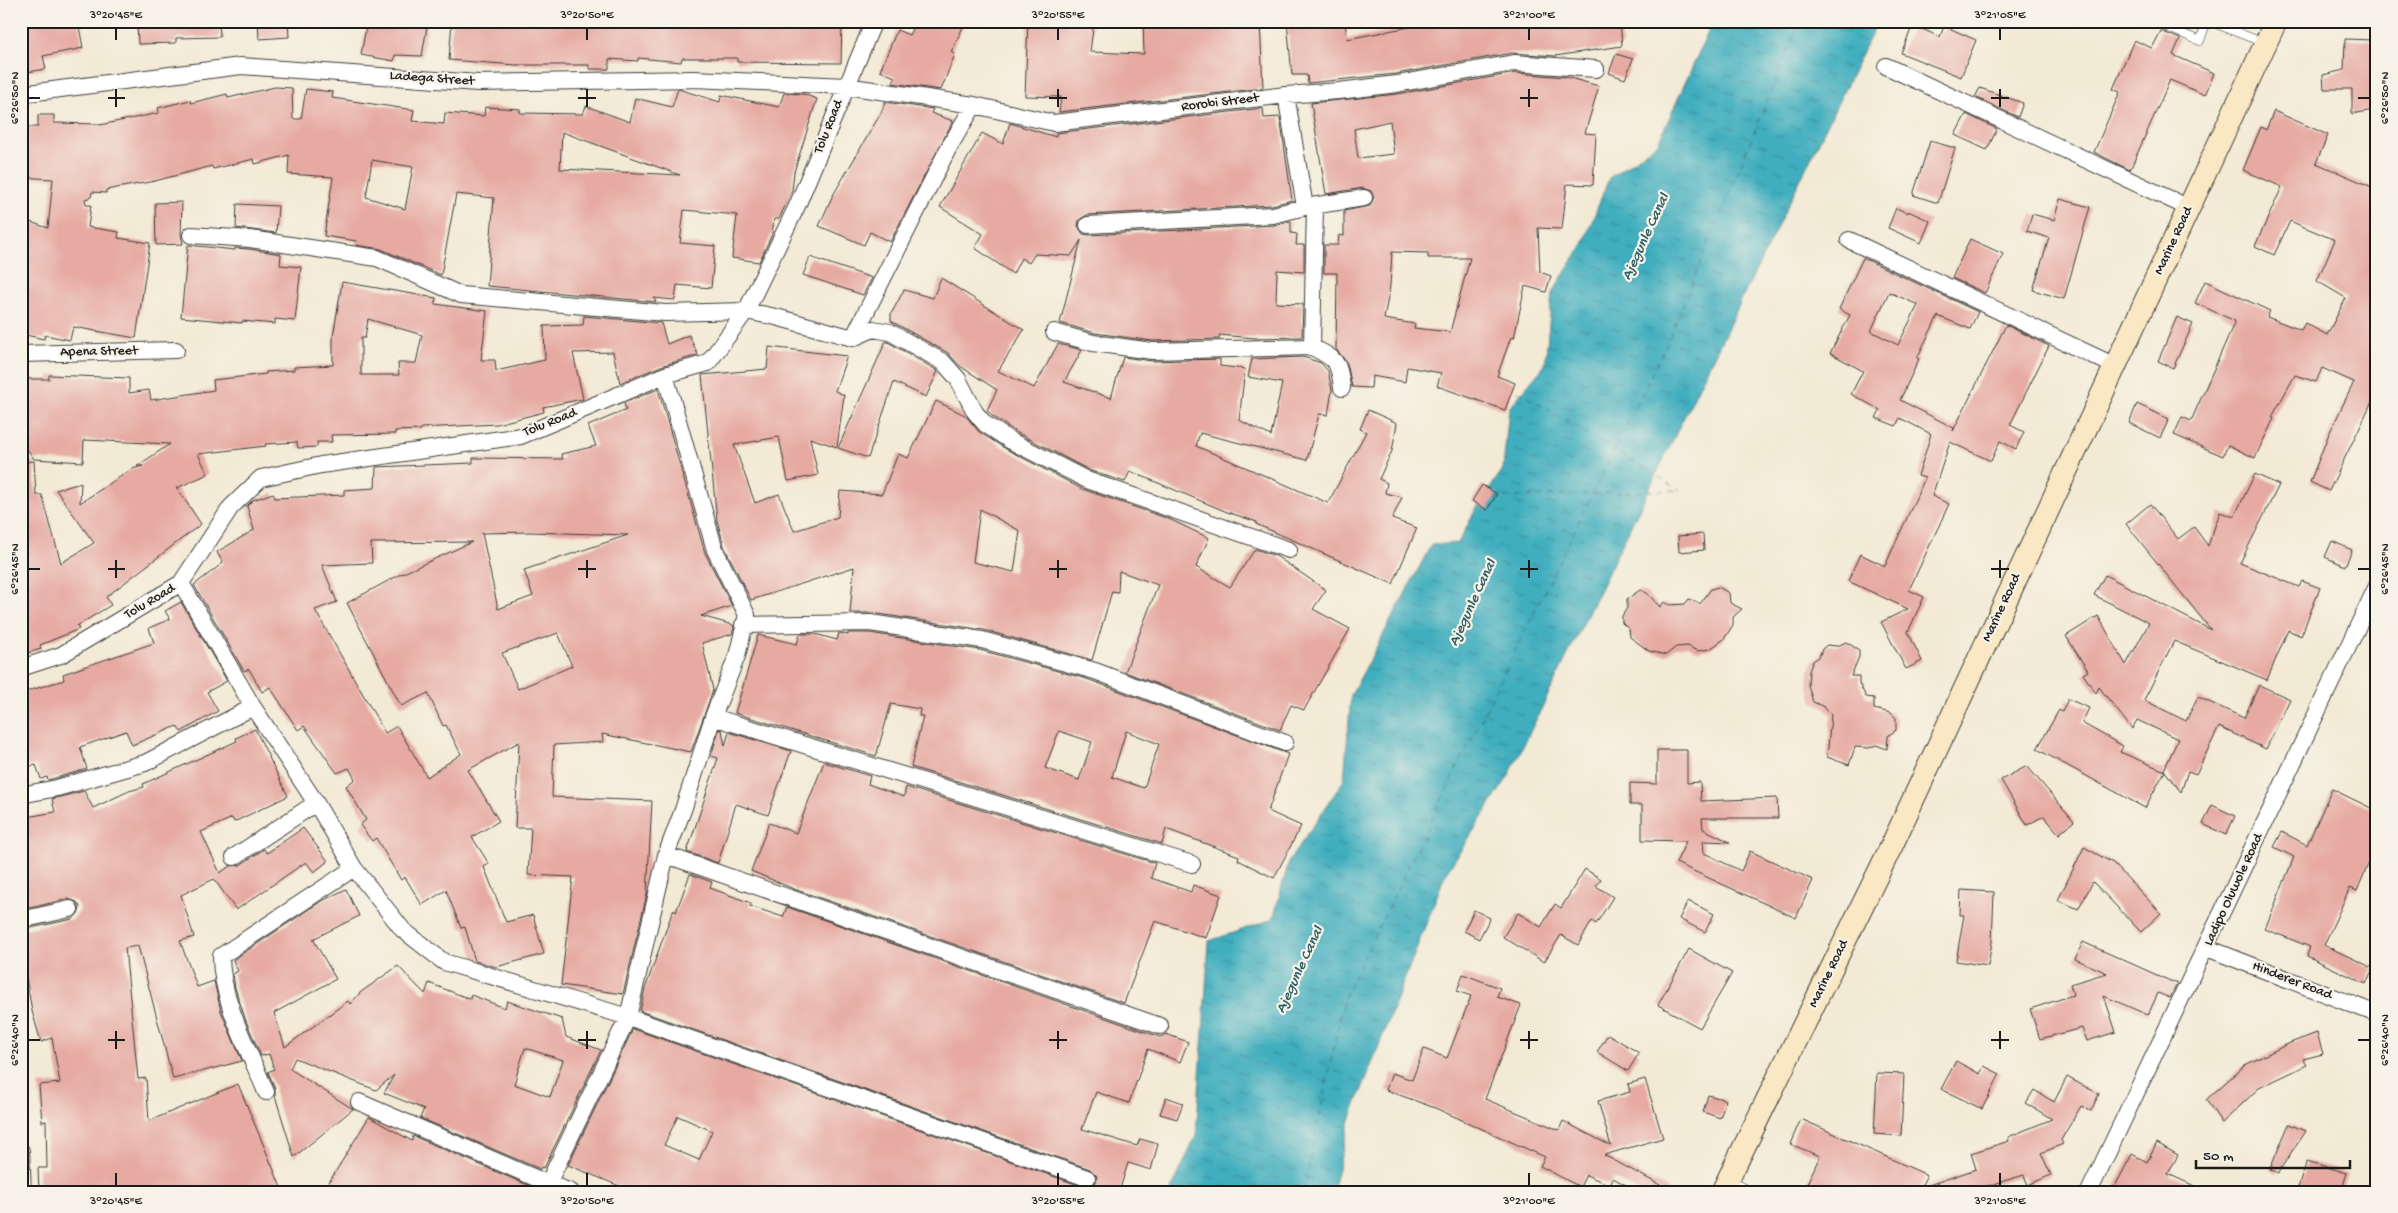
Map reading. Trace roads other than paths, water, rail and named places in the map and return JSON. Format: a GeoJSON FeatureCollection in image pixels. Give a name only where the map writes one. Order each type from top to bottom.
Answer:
{"type":"FeatureCollection","features":[{"type":"Feature","properties":{"kind":"street","name":"Tolu Road"},"geometry":{"type":"LineString","coordinates":[[21,668],[61,655],[181,583],[232,507],[261,478],[321,465],[521,436],[665,375],[708,363],[746,311],[797,206],[874,21]]}},
{"type":"Feature","properties":{"kind":"street","name":"Marine Road"},"geometry":{"type":"LineString","coordinates":[[1725,1185],[1895,838],[2276,21]]}},
{"type":"Feature","properties":{"kind":"street","name":"Rorobi Street"},"geometry":{"type":"LineString","coordinates":[[846,86],[974,105],[1054,123],[1286,95],[1397,84],[1514,63],[1596,70]]}},
{"type":"Feature","properties":{"kind":"street","name":"Ladega Street"},"geometry":{"type":"LineString","coordinates":[[21,94],[241,66],[478,83],[694,79],[846,86]]}},
{"type":"Feature","properties":{"kind":"street"},"geometry":{"type":"LineString","coordinates":[[1886,66],[2189,208]]}},
{"type":"Feature","properties":{"kind":"street"},"geometry":{"type":"LineString","coordinates":[[1286,95],[1310,206],[1312,347]]}},
{"type":"Feature","properties":{"kind":"street"},"geometry":{"type":"LineString","coordinates":[[853,338],[948,150],[974,105]]}},
{"type":"Feature","properties":{"kind":"street"},"geometry":{"type":"LineString","coordinates":[[1088,225],[1274,215],[1310,206],[1364,198]]}},
{"type":"Feature","properties":{"kind":"street"},"geometry":{"type":"LineString","coordinates":[[191,235],[250,239],[377,258],[461,295],[665,313],[746,311],[776,317],[853,338],[873,329],[890,332],[943,362],[958,379],[975,412],[984,424],[1011,441],[1087,480],[1289,550]]}},
{"type":"Feature","properties":{"kind":"street"},"geometry":{"type":"LineString","coordinates":[[1849,240],[2115,366]]}},
{"type":"Feature","properties":{"kind":"street"},"geometry":{"type":"LineString","coordinates":[[1054,332],[1093,343],[1152,351],[1312,347],[1332,357],[1340,368],[1342,388]]}},
{"type":"Feature","properties":{"kind":"street","name":"Apena Street"},"geometry":{"type":"LineString","coordinates":[[21,354],[176,350]]}},
{"type":"Feature","properties":{"kind":"street"},"geometry":{"type":"LineString","coordinates":[[545,1188],[628,1017],[666,855],[683,810],[713,717],[737,656],[746,614],[715,550],[665,375]]}},
{"type":"Feature","properties":{"kind":"street"},"geometry":{"type":"LineString","coordinates":[[181,583],[253,707],[316,803],[354,868],[403,930],[444,962],[628,1017],[1087,1178]]}},
{"type":"Feature","properties":{"kind":"street","name":"Ladipo Oluwole Road"},"geometry":{"type":"LineString","coordinates":[[2089,1192],[2207,948],[2377,586]]}},
{"type":"Feature","properties":{"kind":"street"},"geometry":{"type":"LineString","coordinates":[[744,625],[870,623],[982,640],[1095,671],[1285,743]]}},
{"type":"Feature","properties":{"kind":"street"},"geometry":{"type":"LineString","coordinates":[[21,795],[57,788],[145,763],[253,707]]}},
{"type":"Feature","properties":{"kind":"street"},"geometry":{"type":"LineString","coordinates":[[713,717],[1192,864]]}},
{"type":"Feature","properties":{"kind":"street"},"geometry":{"type":"LineString","coordinates":[[234,857],[316,803]]}},
{"type":"Feature","properties":{"kind":"street"},"geometry":{"type":"LineString","coordinates":[[666,855],[1160,1026]]}},
{"type":"Feature","properties":{"kind":"street"},"geometry":{"type":"LineString","coordinates":[[266,1092],[226,994],[221,975],[221,956],[354,868]]}},
{"type":"Feature","properties":{"kind":"street"},"geometry":{"type":"LineString","coordinates":[[21,920],[70,910]]}},
{"type":"Feature","properties":{"kind":"street","name":"Hinderer Road"},"geometry":{"type":"LineString","coordinates":[[2207,948],[2377,1014]]}},
{"type":"Feature","properties":{"kind":"street"},"geometry":{"type":"LineString","coordinates":[[359,1102],[545,1188],[571,1192]]}},
{"type":"Feature","properties":{"kind":"street"},"geometry":{"type":"LineString","coordinates":[[21,1151],[23,1192]]}},
{"type":"Feature","properties":{"kind":"lane"},"geometry":{"type":"LineString","coordinates":[[2152,21],[2200,41],[2208,21],[2266,43]]}},
{"type":"Feature","properties":{"kind":"lane"},"geometry":{"type":"LineString","coordinates":[[1725,1185],[1752,1192]]}},
{"type":"Feature","properties":{"kind":"water","name":"Ajegunle Canal"},"geometry":{"type":"Polygon","coordinates":[[[1713,21],[1878,21],[1508,777],[1445,875],[1350,1120],[1332,1192],[1170,1192],[1196,1136],[1209,941],[1273,919],[1289,861],[1344,780],[1351,695],[1431,545],[1458,543],[1476,509],[1503,469],[1509,408],[1545,365],[1552,293],[1584,242],[1609,178],[1658,143],[1713,21]]]}}]}
